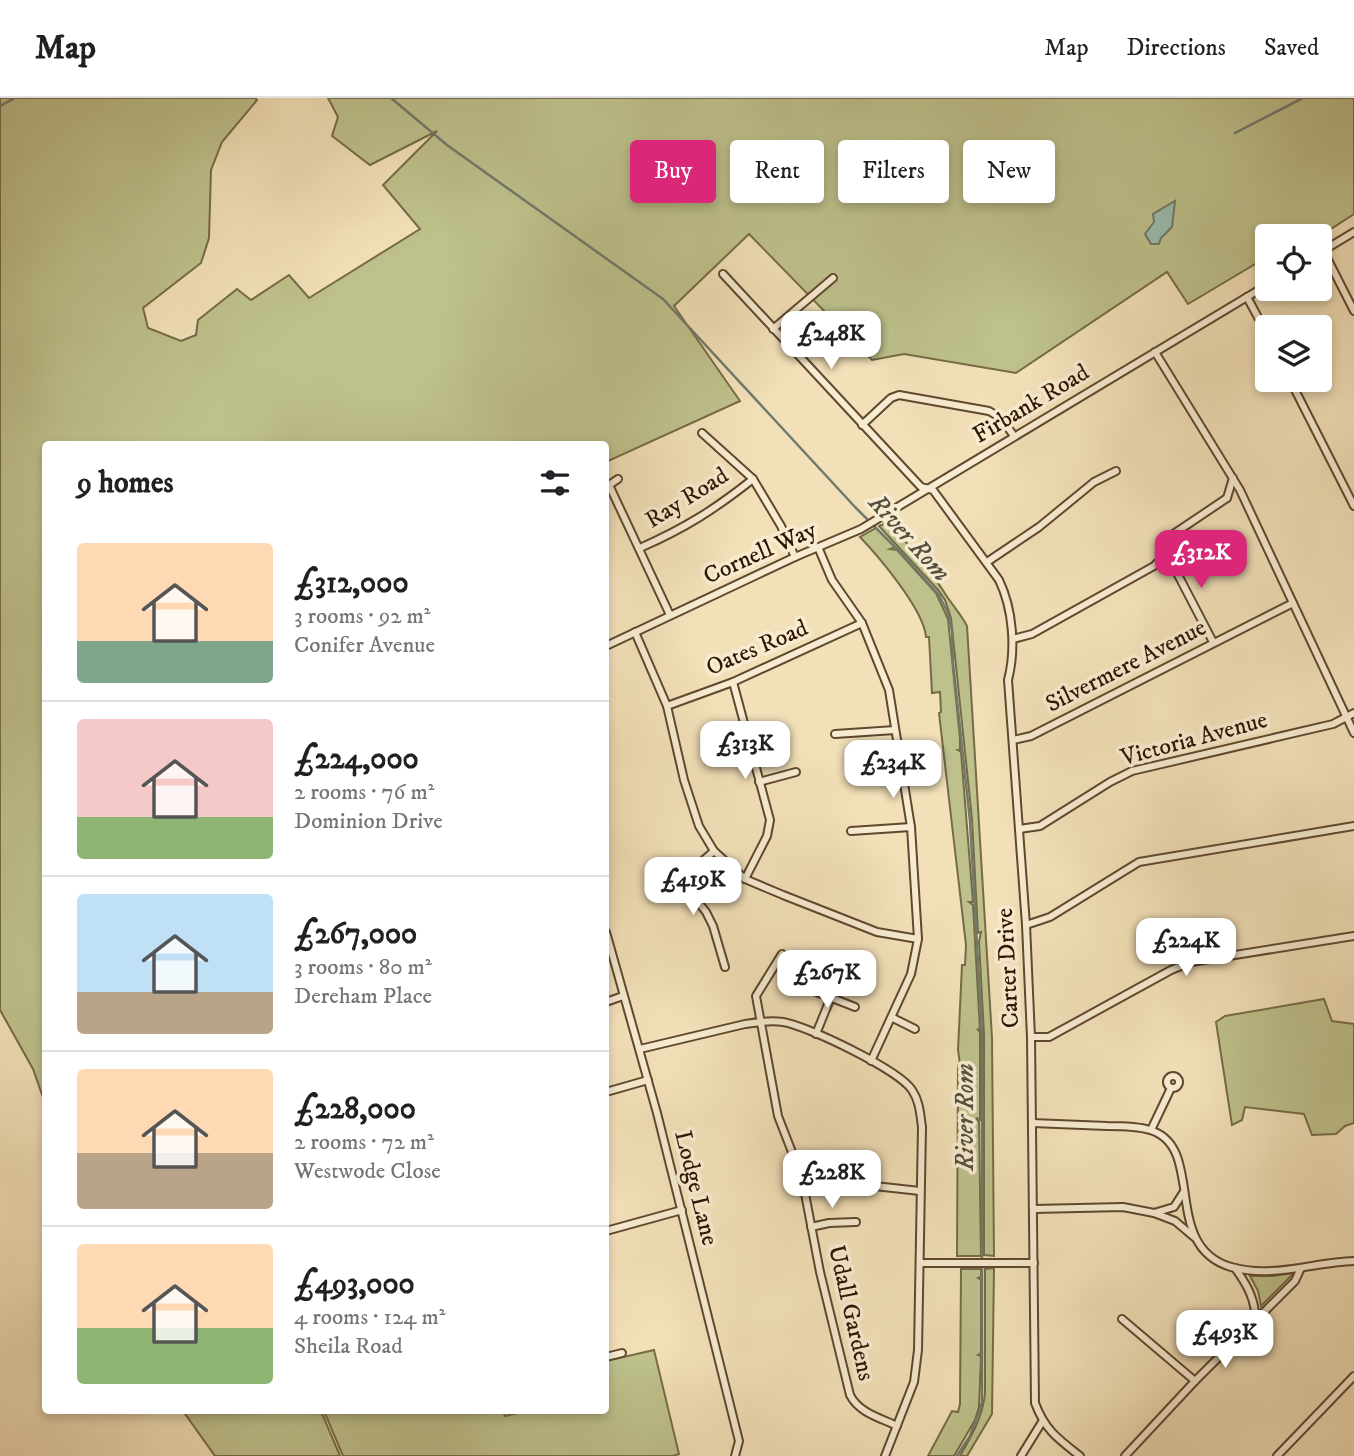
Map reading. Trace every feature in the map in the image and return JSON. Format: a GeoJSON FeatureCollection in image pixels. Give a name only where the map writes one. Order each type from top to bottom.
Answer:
{"type":"FeatureCollection","features":[{"type":"Feature","properties":{"kind":"street"},"geometry":{"type":"LineString","coordinates":[[1332,245],[1354,232]]}},
{"type":"Feature","properties":{"kind":"street"},"geometry":{"type":"LineString","coordinates":[[1332,271],[1354,311]]}},
{"type":"Feature","properties":{"kind":"street","name":"Carter Drive"},"geometry":{"type":"LineString","coordinates":[[723,274],[921,487],[933,490],[987,562],[1005,592],[1013,639],[1013,661],[1008,680],[1026,925],[1031,1037],[1035,1403],[1042,1422]]}},
{"type":"Feature","properties":{"kind":"street"},"geometry":{"type":"LineString","coordinates":[[773,329],[833,278]]}},
{"type":"Feature","properties":{"kind":"street","name":"Firbank Road"},"geometry":{"type":"LineString","coordinates":[[927,489],[1255,292]]}},
{"type":"Feature","properties":{"kind":"street"},"geometry":{"type":"LineString","coordinates":[[1247,297],[1257,315]]}},
{"type":"Feature","properties":{"kind":"street"},"geometry":{"type":"LineString","coordinates":[[1155,352],[1246,502],[1354,733]]}},
{"type":"Feature","properties":{"kind":"street"},"geometry":{"type":"LineString","coordinates":[[1296,392],[1354,506]]}},
{"type":"Feature","properties":{"kind":"street"},"geometry":{"type":"LineString","coordinates":[[862,425],[891,398],[899,395],[989,411],[1001,418],[1014,436]]}},
{"type":"Feature","properties":{"kind":"street"},"geometry":{"type":"LineString","coordinates":[[702,433],[752,479],[781,526],[795,557]]}},
{"type":"Feature","properties":{"kind":"street"},"geometry":{"type":"LineString","coordinates":[[987,562],[1039,527],[1094,482],[1116,471]]}},
{"type":"Feature","properties":{"kind":"street"},"geometry":{"type":"LineString","coordinates":[[1013,639],[1032,634],[1154,566],[1162,558],[1172,535],[1227,498],[1233,478]]}},
{"type":"Feature","properties":{"kind":"street"},"geometry":{"type":"LineString","coordinates":[[618,479],[609,485],[670,615]]}},
{"type":"Feature","properties":{"kind":"street","name":"Ray Road"},"geometry":{"type":"LineString","coordinates":[[640,548],[680,530],[718,507],[752,479]]}},
{"type":"Feature","properties":{"kind":"street","name":"Cornell Way"},"geometry":{"type":"LineString","coordinates":[[609,645],[864,527],[927,489]]}},
{"type":"Feature","properties":{"kind":"street"},"geometry":{"type":"LineString","coordinates":[[1227,498],[1246,502]]}},
{"type":"Feature","properties":{"kind":"street"},"geometry":{"type":"LineString","coordinates":[[818,547],[832,580],[862,623],[888,690],[911,827],[918,939],[911,974],[872,1061]]}},
{"type":"Feature","properties":{"kind":"street"},"geometry":{"type":"LineString","coordinates":[[1162,558],[1176,571],[1213,642]]}},
{"type":"Feature","properties":{"kind":"street","name":"Silvermere Avenue"},"geometry":{"type":"LineString","coordinates":[[1013,740],[1031,736],[1293,603]]}},
{"type":"Feature","properties":{"kind":"street","name":"Oates Road"},"geometry":{"type":"LineString","coordinates":[[667,705],[733,682],[862,623]]}},
{"type":"Feature","properties":{"kind":"street"},"geometry":{"type":"LineString","coordinates":[[635,632],[667,705],[684,780],[699,827],[714,851],[745,879],[877,932],[918,939]]}},
{"type":"Feature","properties":{"kind":"street"},"geometry":{"type":"LineString","coordinates":[[733,682],[770,820],[767,836],[745,879]]}},
{"type":"Feature","properties":{"kind":"street","name":"Victoria Avenue"},"geometry":{"type":"LineString","coordinates":[[1019,829],[1040,826],[1132,771],[1333,724],[1354,713]]}},
{"type":"Feature","properties":{"kind":"street"},"geometry":{"type":"LineString","coordinates":[[835,734],[895,730]]}},
{"type":"Feature","properties":{"kind":"street"},"geometry":{"type":"LineString","coordinates":[[759,782],[796,772]]}},
{"type":"Feature","properties":{"kind":"street"},"geometry":{"type":"LineString","coordinates":[[1026,925],[1050,917],[1139,862],[1354,826]]}},
{"type":"Feature","properties":{"kind":"street"},"geometry":{"type":"LineString","coordinates":[[851,831],[911,827]]}},
{"type":"Feature","properties":{"kind":"street"},"geometry":{"type":"LineString","coordinates":[[681,880],[714,851]]}},
{"type":"Feature","properties":{"kind":"street"},"geometry":{"type":"LineString","coordinates":[[656,865],[671,869],[706,912],[725,967]]}},
{"type":"Feature","properties":{"kind":"street"},"geometry":{"type":"LineString","coordinates":[[1031,1037],[1049,1037],[1171,970],[1191,962],[1354,936]]}},
{"type":"Feature","properties":{"kind":"street","name":"Lodge Lane"},"geometry":{"type":"LineString","coordinates":[[609,943],[640,1049],[739,1441],[735,1456]]}},
{"type":"Feature","properties":{"kind":"street","name":"Udall Gardens"},"geometry":{"type":"LineString","coordinates":[[782,954],[756,996],[778,1116],[802,1178],[850,1395],[854,1404],[864,1411],[897,1426]]}},
{"type":"Feature","properties":{"kind":"street"},"geometry":{"type":"LineString","coordinates":[[808,989],[855,1007]]}},
{"type":"Feature","properties":{"kind":"street"},"geometry":{"type":"LineString","coordinates":[[609,1001],[623,996]]}},
{"type":"Feature","properties":{"kind":"street"},"geometry":{"type":"LineString","coordinates":[[816,1034],[831,997]]}},
{"type":"Feature","properties":{"kind":"street"},"geometry":{"type":"LineString","coordinates":[[893,1018],[915,1029]]}},
{"type":"Feature","properties":{"kind":"street"},"geometry":{"type":"LineString","coordinates":[[640,1049],[762,1021],[784,1022],[872,1061],[906,1083],[919,1104],[922,1127],[918,1350],[914,1382],[885,1456]]}},
{"type":"Feature","properties":{"kind":"street"},"geometry":{"type":"LineString","coordinates":[[609,1091],[648,1080]]}},
{"type":"Feature","properties":{"kind":"street"},"geometry":{"type":"LineString","coordinates":[[1152,1130],[1171,1088]]}},
{"type":"Feature","properties":{"kind":"street"},"geometry":{"type":"LineString","coordinates":[[1032,1123],[1135,1127],[1152,1130],[1168,1139],[1178,1157],[1194,1237]]}},
{"type":"Feature","properties":{"kind":"street"},"geometry":{"type":"LineString","coordinates":[[802,1178],[920,1191]]}},
{"type":"Feature","properties":{"kind":"street"},"geometry":{"type":"LineString","coordinates":[[1154,1213],[1174,1207],[1184,1193]]}},
{"type":"Feature","properties":{"kind":"street"},"geometry":{"type":"LineString","coordinates":[[1034,1209],[1123,1207],[1154,1213],[1175,1221],[1194,1237],[1208,1256],[1235,1268],[1262,1272],[1335,1261],[1354,1261]]}},
{"type":"Feature","properties":{"kind":"street"},"geometry":{"type":"LineString","coordinates":[[609,1230],[682,1210]]}},
{"type":"Feature","properties":{"kind":"street"},"geometry":{"type":"LineString","coordinates":[[811,1227],[856,1222]]}},
{"type":"Feature","properties":{"kind":"street"},"geometry":{"type":"LineString","coordinates":[[921,1263],[1034,1263]]}},
{"type":"Feature","properties":{"kind":"street"},"geometry":{"type":"LineString","coordinates":[[1235,1268],[1255,1301],[1256,1322]]}},
{"type":"Feature","properties":{"kind":"street"},"geometry":{"type":"LineString","coordinates":[[1125,1456],[1295,1281],[1301,1268]]}},
{"type":"Feature","properties":{"kind":"street"},"geometry":{"type":"LineString","coordinates":[[1122,1319],[1195,1381]]}},
{"type":"Feature","properties":{"kind":"street"},"geometry":{"type":"LineString","coordinates":[[609,1356],[622,1353]]}},
{"type":"Feature","properties":{"kind":"street"},"geometry":{"type":"LineString","coordinates":[[1277,1456],[1354,1376]]}},
{"type":"Feature","properties":{"kind":"street"},"geometry":{"type":"LineString","coordinates":[[1021,1456],[1042,1422],[1053,1435],[1080,1456]]}},
{"type":"Feature","properties":{"kind":"green space"},"geometry":{"type":"Polygon","coordinates":[[[0,98],[257,100],[222,142],[211,170],[209,238],[201,263],[143,308],[148,328],[181,341],[196,335],[198,320],[237,289],[251,300],[289,275],[309,298],[420,229],[383,185],[437,131],[370,165],[332,136],[338,117],[328,98],[1354,98],[1354,214],[1332,228],[1332,224],[1255,224],[1255,264],[1188,304],[1167,272],[1016,373],[904,354],[872,360],[749,234],[674,306],[740,401],[609,461],[609,441],[42,441],[42,1094],[33,1069],[0,1010],[0,98]]]}},
{"type":"Feature","properties":{"kind":"green space"},"geometry":{"type":"Polygon","coordinates":[[[888,522],[926,566],[967,626],[992,1038],[994,1256],[984,1255],[981,932],[978,933],[972,819],[951,618],[945,600],[938,590],[879,526],[888,522]]]}},
{"type":"Feature","properties":{"kind":"green space"},"geometry":{"type":"Polygon","coordinates":[[[876,528],[895,547],[890,549],[897,550],[936,593],[948,619],[973,902],[969,902],[973,905],[980,1030],[977,1029],[980,1032],[980,1120],[976,1118],[979,1122],[981,1256],[957,1256],[958,1050],[962,965],[965,965],[966,945],[939,713],[940,692],[932,693],[929,637],[926,637],[918,613],[889,570],[860,537],[876,528]]]}},
{"type":"Feature","properties":{"kind":"green space"},"geometry":{"type":"Polygon","coordinates":[[[1324,999],[1332,1021],[1354,1024],[1354,1123],[1345,1126],[1336,1134],[1312,1135],[1304,1114],[1245,1107],[1242,1120],[1232,1125],[1216,1022],[1225,1016],[1324,999]]]}},
{"type":"Feature","properties":{"kind":"green space"},"geometry":{"type":"Polygon","coordinates":[[[994,1268],[992,1414],[967,1456],[960,1456],[976,1426],[984,1403],[985,1269],[994,1268]]]}},
{"type":"Feature","properties":{"kind":"green space"},"geometry":{"type":"Polygon","coordinates":[[[961,1269],[981,1269],[981,1277],[978,1278],[981,1280],[979,1407],[975,1420],[954,1456],[928,1456],[952,1411],[958,1412],[960,1404],[961,1269]]]}},
{"type":"Feature","properties":{"kind":"green space"},"geometry":{"type":"Polygon","coordinates":[[[1294,1273],[1261,1306],[1258,1291],[1250,1276],[1294,1273]]]}},
{"type":"Feature","properties":{"kind":"green space"},"geometry":{"type":"Polygon","coordinates":[[[654,1350],[679,1454],[343,1456],[325,1414],[609,1414],[609,1360],[654,1350]]]}},
{"type":"Feature","properties":{"kind":"green space"},"geometry":{"type":"Polygon","coordinates":[[[185,1414],[322,1414],[340,1456],[215,1456],[185,1414]]]}},
{"type":"Feature","properties":{"kind":"shaded area"},"geometry":{"type":"Polygon","coordinates":[[[1175,201],[1172,227],[1159,244],[1151,244],[1145,234],[1154,222],[1153,214],[1175,201]]]}},
{"type":"Feature","properties":{"kind":"waterway"},"geometry":{"type":"LineString","coordinates":[[0,106],[15,98]]}},
{"type":"Feature","properties":{"kind":"waterway","name":"River Rom"},"geometry":{"type":"LineString","coordinates":[[391,98],[447,145],[663,299],[855,507],[903,555],[939,595],[948,613],[970,821],[982,1032],[982,1403],[970,1436],[957,1456]]}},
{"type":"Feature","properties":{"kind":"waterway"},"geometry":{"type":"LineString","coordinates":[[1235,133],[1303,98]]}}]}
